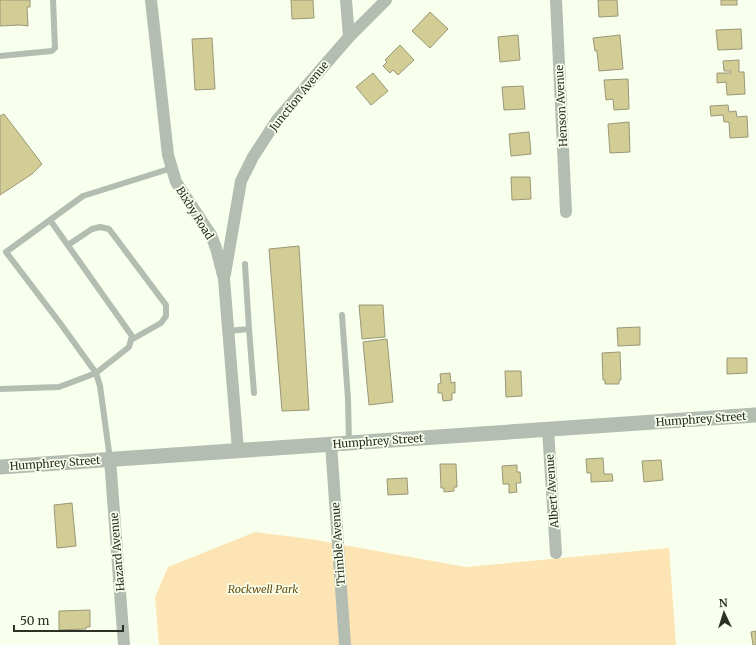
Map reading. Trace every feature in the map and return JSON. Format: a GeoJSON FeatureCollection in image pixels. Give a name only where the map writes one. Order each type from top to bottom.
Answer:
{"type":"FeatureCollection","features":[{"type":"Feature","properties":{"kind":"street","name":"Bixby Road"},"geometry":{"type":"LineString","coordinates":[[152,0],[168,155],[176,182],[210,235],[216,248],[224,279],[238,450]]}},
{"type":"Feature","properties":{"kind":"street"},"geometry":{"type":"LineString","coordinates":[[346,0],[349,37]]}},
{"type":"Feature","properties":{"kind":"street","name":"Junction Avenue"},"geometry":{"type":"LineString","coordinates":[[224,279],[241,181],[253,157],[277,120],[349,37],[386,0]]}},
{"type":"Feature","properties":{"kind":"street","name":"Henson Avenue"},"geometry":{"type":"LineString","coordinates":[[556,0],[566,212]]}},
{"type":"Feature","properties":{"kind":"street","name":"Humphrey Street"},"geometry":{"type":"LineString","coordinates":[[0,467],[756,415]]}},
{"type":"Feature","properties":{"kind":"street","name":"Albert Avenue"},"geometry":{"type":"LineString","coordinates":[[548,430],[556,552]]}},
{"type":"Feature","properties":{"kind":"street","name":"Trimble Avenue"},"geometry":{"type":"LineString","coordinates":[[331,444],[345,645]]}},
{"type":"Feature","properties":{"kind":"street","name":"Hazard Avenue"},"geometry":{"type":"LineString","coordinates":[[110,459],[124,645]]}},
{"type":"Feature","properties":{"kind":"lane"},"geometry":{"type":"LineString","coordinates":[[0,56],[52,51],[55,48],[52,0]]}},
{"type":"Feature","properties":{"kind":"lane"},"geometry":{"type":"LineString","coordinates":[[110,459],[100,386],[96,373],[60,323],[3,254],[84,196],[172,168]]}},
{"type":"Feature","properties":{"kind":"lane"},"geometry":{"type":"LineString","coordinates":[[0,389],[59,387],[96,373],[129,347],[132,336],[50,220]]}},
{"type":"Feature","properties":{"kind":"lane"},"geometry":{"type":"LineString","coordinates":[[68,245],[92,229],[100,227],[109,229],[166,305],[166,316],[161,323],[131,340]]}},
{"type":"Feature","properties":{"kind":"lane"},"geometry":{"type":"LineString","coordinates":[[245,264],[254,393]]}},
{"type":"Feature","properties":{"kind":"lane"},"geometry":{"type":"LineString","coordinates":[[342,315],[348,399],[349,443]]}},
{"type":"Feature","properties":{"kind":"lane"},"geometry":{"type":"LineString","coordinates":[[228,331],[249,329]]}},
{"type":"Feature","properties":{"kind":"green space","name":"Rockwell Park"},"geometry":{"type":"Polygon","coordinates":[[[255,532],[310,539],[466,567],[669,548],[676,645],[159,645],[155,597],[168,567],[255,532]]]}},
{"type":"Feature","properties":{"kind":"building"},"geometry":{"type":"Polygon","coordinates":[[[0,0],[30,0],[30,7],[27,7],[28,26],[0,26],[0,0]]]}},
{"type":"Feature","properties":{"kind":"building"},"geometry":{"type":"Polygon","coordinates":[[[291,0],[313,0],[314,18],[292,19],[291,0]]]}},
{"type":"Feature","properties":{"kind":"building"},"geometry":{"type":"Polygon","coordinates":[[[598,0],[617,0],[618,16],[599,17],[598,0]]]}},
{"type":"Feature","properties":{"kind":"building"},"geometry":{"type":"Polygon","coordinates":[[[721,0],[737,0],[737,5],[721,5],[721,0]]]}},
{"type":"Feature","properties":{"kind":"building"},"geometry":{"type":"Polygon","coordinates":[[[430,12],[448,29],[430,48],[412,31],[430,12]]]}},
{"type":"Feature","properties":{"kind":"building"},"geometry":{"type":"Polygon","coordinates":[[[741,29],[742,49],[718,50],[716,30],[741,29]]]}},
{"type":"Feature","properties":{"kind":"building"},"geometry":{"type":"Polygon","coordinates":[[[518,35],[520,60],[500,62],[498,37],[518,35]]]}},
{"type":"Feature","properties":{"kind":"building"},"geometry":{"type":"Polygon","coordinates":[[[620,35],[623,69],[599,71],[597,51],[595,51],[593,38],[620,35]]]}},
{"type":"Feature","properties":{"kind":"building"},"geometry":{"type":"Polygon","coordinates":[[[212,38],[215,89],[195,90],[192,39],[212,38]]]}},
{"type":"Feature","properties":{"kind":"building"},"geometry":{"type":"Polygon","coordinates":[[[400,45],[414,60],[398,75],[393,70],[390,73],[383,66],[387,62],[385,60],[400,45]]]}},
{"type":"Feature","properties":{"kind":"building"},"geometry":{"type":"Polygon","coordinates":[[[739,60],[739,72],[744,72],[745,94],[727,95],[726,82],[717,83],[717,73],[731,73],[731,71],[724,71],[723,61],[739,60]]]}},
{"type":"Feature","properties":{"kind":"building"},"geometry":{"type":"Polygon","coordinates":[[[373,73],[388,91],[371,105],[356,87],[373,73]]]}},
{"type":"Feature","properties":{"kind":"building"},"geometry":{"type":"Polygon","coordinates":[[[628,79],[629,109],[614,110],[613,99],[606,100],[604,80],[628,79]]]}},
{"type":"Feature","properties":{"kind":"building"},"geometry":{"type":"Polygon","coordinates":[[[523,86],[525,109],[504,110],[502,87],[523,86]]]}},
{"type":"Feature","properties":{"kind":"building"},"geometry":{"type":"Polygon","coordinates":[[[728,105],[729,112],[736,111],[737,117],[747,116],[748,137],[730,138],[729,122],[724,122],[723,115],[711,116],[710,106],[728,105]]]}},
{"type":"Feature","properties":{"kind":"building"},"geometry":{"type":"Polygon","coordinates":[[[4,114],[42,164],[32,174],[0,195],[0,116],[4,114]]]}},
{"type":"Feature","properties":{"kind":"building"},"geometry":{"type":"Polygon","coordinates":[[[629,122],[630,152],[610,153],[608,124],[629,122]]]}},
{"type":"Feature","properties":{"kind":"building"},"geometry":{"type":"Polygon","coordinates":[[[529,132],[531,154],[511,156],[509,134],[529,132]]]}},
{"type":"Feature","properties":{"kind":"building"},"geometry":{"type":"Polygon","coordinates":[[[511,177],[530,177],[531,199],[512,200],[511,177]]]}},
{"type":"Feature","properties":{"kind":"building"},"geometry":{"type":"Polygon","coordinates":[[[299,246],[309,410],[282,411],[269,249],[299,246]]]}},
{"type":"Feature","properties":{"kind":"building"},"geometry":{"type":"Polygon","coordinates":[[[359,305],[383,305],[385,337],[362,339],[359,305]]]}},
{"type":"Feature","properties":{"kind":"building"},"geometry":{"type":"Polygon","coordinates":[[[640,327],[640,345],[618,346],[617,328],[640,327]]]}},
{"type":"Feature","properties":{"kind":"building"},"geometry":{"type":"Polygon","coordinates":[[[387,339],[393,402],[369,405],[363,342],[387,339]]]}},
{"type":"Feature","properties":{"kind":"building"},"geometry":{"type":"Polygon","coordinates":[[[620,352],[621,380],[619,380],[619,384],[605,384],[605,380],[603,380],[602,353],[620,352]]]}},
{"type":"Feature","properties":{"kind":"building"},"geometry":{"type":"Polygon","coordinates":[[[727,358],[747,358],[747,373],[727,374],[727,358]]]}},
{"type":"Feature","properties":{"kind":"building"},"geometry":{"type":"Polygon","coordinates":[[[505,371],[521,371],[522,396],[506,397],[505,371]]]}},
{"type":"Feature","properties":{"kind":"building"},"geometry":{"type":"Polygon","coordinates":[[[450,373],[451,383],[455,382],[455,393],[452,393],[452,400],[443,401],[442,393],[438,393],[438,384],[441,383],[440,374],[450,373]]]}},
{"type":"Feature","properties":{"kind":"building"},"geometry":{"type":"Polygon","coordinates":[[[603,458],[604,474],[612,474],[613,481],[591,482],[591,473],[587,473],[586,459],[603,458]]]}},
{"type":"Feature","properties":{"kind":"building"},"geometry":{"type":"Polygon","coordinates":[[[661,460],[663,480],[644,482],[642,461],[661,460]]]}},
{"type":"Feature","properties":{"kind":"building"},"geometry":{"type":"Polygon","coordinates":[[[440,464],[456,464],[457,487],[454,487],[454,491],[444,492],[444,488],[441,488],[440,464]]]}},
{"type":"Feature","properties":{"kind":"building"},"geometry":{"type":"Polygon","coordinates":[[[517,465],[517,472],[520,472],[521,483],[516,483],[517,492],[509,493],[509,484],[503,484],[502,466],[517,465]]]}},
{"type":"Feature","properties":{"kind":"building"},"geometry":{"type":"Polygon","coordinates":[[[407,478],[408,494],[388,495],[387,479],[407,478]]]}},
{"type":"Feature","properties":{"kind":"building"},"geometry":{"type":"Polygon","coordinates":[[[72,503],[76,546],[57,548],[54,505],[72,503]]]}},
{"type":"Feature","properties":{"kind":"building"},"geometry":{"type":"Polygon","coordinates":[[[90,610],[90,627],[86,627],[86,629],[59,630],[59,611],[90,610]]]}},
{"type":"Feature","properties":{"kind":"building"},"geometry":{"type":"Polygon","coordinates":[[[756,631],[756,645],[753,645],[751,632],[756,631]]]}}]}
